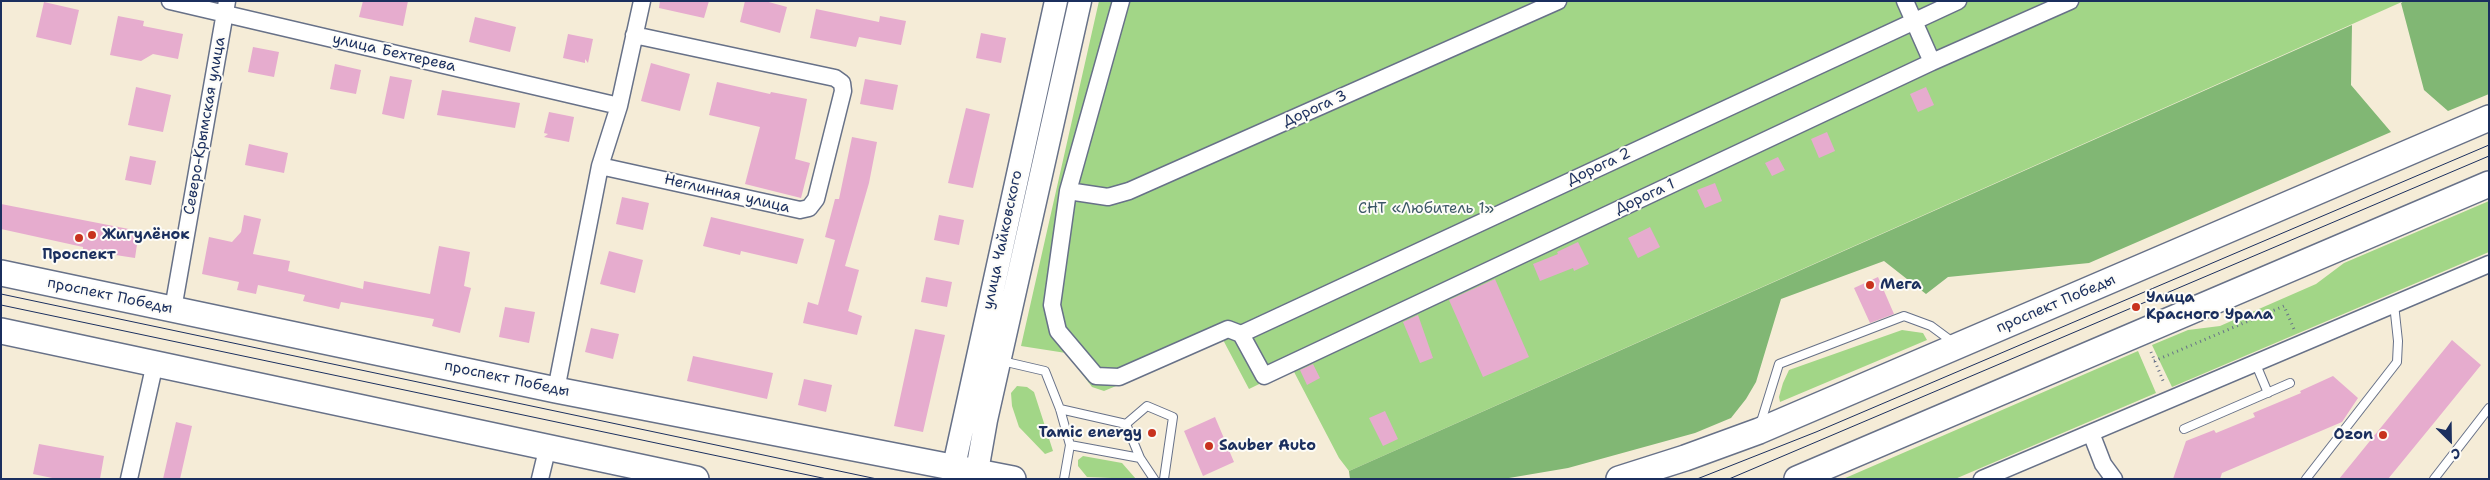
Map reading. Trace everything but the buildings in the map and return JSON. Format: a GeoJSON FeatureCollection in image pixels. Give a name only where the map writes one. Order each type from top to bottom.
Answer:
{"type":"FeatureCollection","features":[{"type":"Feature","properties":{"kind":"main road","name":"улица Чайковского"},"geometry":{"type":"LineString","coordinates":[[965,474],[1056,1]]}},
{"type":"Feature","properties":{"kind":"main road","name":"улица Чайковского"},"geometry":{"type":"LineString","coordinates":[[965,474],[1000,361],[1080,1]]}},
{"type":"Feature","properties":{"kind":"main road","name":"проспект Победы"},"geometry":{"type":"LineString","coordinates":[[1619,479],[1685,458],[1759,431],[2489,118]]}},
{"type":"Feature","properties":{"kind":"main road"},"geometry":{"type":"LineString","coordinates":[[1797,479],[2489,184]]}},
{"type":"Feature","properties":{"kind":"main road","name":"проспект Победы"},"geometry":{"type":"LineString","coordinates":[[1,273],[965,474],[1014,479]]}},
{"type":"Feature","properties":{"kind":"main road"},"geometry":{"type":"LineString","coordinates":[[1,331],[696,479]]}},
{"type":"Feature","properties":{"kind":"street","name":"улица Бехтерева"},"geometry":{"type":"LineString","coordinates":[[170,1],[226,7],[619,106]]}},
{"type":"Feature","properties":{"kind":"street"},"geometry":{"type":"LineString","coordinates":[[556,390],[600,166],[619,106],[642,1]]}},
{"type":"Feature","properties":{"kind":"street"},"geometry":{"type":"LineString","coordinates":[[1121,1],[1068,191],[1052,305],[1058,331],[1096,376],[1119,377],[1228,329],[1241,334]]}},
{"type":"Feature","properties":{"kind":"street","name":"Дорога 3"},"geometry":{"type":"LineString","coordinates":[[1068,191],[1108,197],[1129,191],[1558,1]]}},
{"type":"Feature","properties":{"kind":"street"},"geometry":{"type":"LineString","coordinates":[[1905,1],[1932,62]]}},
{"type":"Feature","properties":{"kind":"street","name":"Дорога 2"},"geometry":{"type":"LineString","coordinates":[[1241,334],[1958,1]]}},
{"type":"Feature","properties":{"kind":"street","name":"Дорога 1"},"geometry":{"type":"LineString","coordinates":[[1241,334],[1264,376],[1932,62],[2070,1]]}},
{"type":"Feature","properties":{"kind":"street","name":"Северо-Крымская улица"},"geometry":{"type":"LineString","coordinates":[[173,309],[226,7]]}},
{"type":"Feature","properties":{"kind":"street","name":"Неглинная улица"},"geometry":{"type":"LineString","coordinates":[[600,166],[800,210],[810,208],[816,199],[843,91],[842,83],[835,78],[634,35]]}},
{"type":"Feature","properties":{"kind":"street"},"geometry":{"type":"LineString","coordinates":[[1982,479],[2489,264]]}},
{"type":"Feature","properties":{"kind":"street"},"geometry":{"type":"LineString","coordinates":[[129,479],[155,363]]}},
{"type":"Feature","properties":{"kind":"street"},"geometry":{"type":"LineString","coordinates":[[2091,433],[2104,464],[2114,479]]}},
{"type":"Feature","properties":{"kind":"street"},"geometry":{"type":"LineString","coordinates":[[540,479],[548,446]]}},
{"type":"Feature","properties":{"kind":"lane"},"geometry":{"type":"LineString","coordinates":[[2310,271],[2340,247]]}},
{"type":"Feature","properties":{"kind":"lane"},"geometry":{"type":"LineString","coordinates":[[2306,479],[2397,362],[2398,342],[2394,304]]}},
{"type":"Feature","properties":{"kind":"lane"},"geometry":{"type":"LineString","coordinates":[[2169,321],[2203,315]]}},
{"type":"Feature","properties":{"kind":"lane"},"geometry":{"type":"LineString","coordinates":[[1759,431],[1779,364],[1904,316],[1931,326],[1958,346]]}},
{"type":"Feature","properties":{"kind":"lane"},"geometry":{"type":"LineString","coordinates":[[1000,361],[1045,371],[1060,409],[1070,445],[1064,479]]}},
{"type":"Feature","properties":{"kind":"lane"},"geometry":{"type":"LineString","coordinates":[[2255,362],[2268,393]]}},
{"type":"Feature","properties":{"kind":"lane"},"geometry":{"type":"LineString","coordinates":[[2184,429],[2290,383]]}},
{"type":"Feature","properties":{"kind":"lane"},"geometry":{"type":"LineString","coordinates":[[1126,424],[1147,406],[1173,416],[1164,479]]}},
{"type":"Feature","properties":{"kind":"lane"},"geometry":{"type":"LineString","coordinates":[[2434,479],[2489,408]]}},
{"type":"Feature","properties":{"kind":"lane"},"geometry":{"type":"LineString","coordinates":[[1060,409],[1126,424]]}},
{"type":"Feature","properties":{"kind":"lane"},"geometry":{"type":"LineString","coordinates":[[1126,424],[1140,458],[1154,479]]}},
{"type":"Feature","properties":{"kind":"lane"},"geometry":{"type":"LineString","coordinates":[[1070,445],[1140,458]]}},
{"type":"Feature","properties":{"kind":"path"},"geometry":{"type":"LineString","coordinates":[[2154,361],[2284,306],[2300,344]]}},
{"type":"Feature","properties":{"kind":"path"},"geometry":{"type":"LineString","coordinates":[[2148,347],[2165,386]]}},
{"type":"Feature","properties":{"kind":"green space","name":"СНТ «Любитель 1»"},"geometry":{"type":"Polygon","coordinates":[[[1099,1],[2404,1],[1349,471],[1339,458],[1292,368],[1249,389],[1221,336],[1174,362],[1104,391],[1092,387],[1066,353],[1021,346],[1099,1]]]}},
{"type":"Feature","properties":{"kind":"green space"},"geometry":{"type":"Polygon","coordinates":[[[2404,1],[2489,1],[2489,94],[2448,111],[2424,90],[2401,3],[2404,1]]]}},
{"type":"Feature","properties":{"kind":"green space"},"geometry":{"type":"Polygon","coordinates":[[[2352,25],[2351,85],[2391,132],[2089,263],[1948,277],[1926,294],[1884,261],[1781,299],[1756,382],[1746,399],[1731,418],[1695,433],[1568,468],[1503,479],[1350,479],[1349,471],[2352,25]]]}},
{"type":"Feature","properties":{"kind":"green space"},"geometry":{"type":"Polygon","coordinates":[[[2489,201],[2489,252],[2172,387],[2152,345],[2188,330],[2220,326],[2316,284],[2344,263],[2489,201]]]}},
{"type":"Feature","properties":{"kind":"green space"},"geometry":{"type":"Polygon","coordinates":[[[1902,330],[1923,333],[1927,340],[1780,402],[1779,397],[1789,370],[1902,330]]]}},
{"type":"Feature","properties":{"kind":"green space"},"geometry":{"type":"Polygon","coordinates":[[[2138,351],[2156,393],[1955,479],[1843,479],[2138,351]]]}},
{"type":"Feature","properties":{"kind":"green space"},"geometry":{"type":"Polygon","coordinates":[[[1017,386],[1027,387],[1034,392],[1053,451],[1045,454],[1019,427],[1012,406],[1011,393],[1017,386]]]}},
{"type":"Feature","properties":{"kind":"green space"},"geometry":{"type":"Polygon","coordinates":[[[1083,456],[1122,463],[1136,479],[1087,477],[1078,466],[1078,460],[1083,456]]]}},
{"type":"Feature","properties":{"kind":"tram line"},"geometry":{"type":"LineString","coordinates":[[1697,479],[1816,432],[2489,145]]}},
{"type":"Feature","properties":{"kind":"tram line"},"geometry":{"type":"LineString","coordinates":[[1729,479],[2489,156]]}},
{"type":"Feature","properties":{"kind":"tram line"},"geometry":{"type":"LineString","coordinates":[[1,294],[877,479]]}},
{"type":"Feature","properties":{"kind":"tram line"},"geometry":{"type":"LineString","coordinates":[[1,305],[827,479]]}},
{"type":"Feature","properties":{"kind":"place","name":"Жигулёнок"},"geometry":{"type":"Point","coordinates":[92,235]}},
{"type":"Feature","properties":{"kind":"place","name":"Проспект"},"geometry":{"type":"Point","coordinates":[79,238]}},
{"type":"Feature","properties":{"kind":"place","name":"Мега"},"geometry":{"type":"Point","coordinates":[1870,285]}},
{"type":"Feature","properties":{"kind":"place","name":"Улица Красного Урала"},"geometry":{"type":"Point","coordinates":[2136,307]}},
{"type":"Feature","properties":{"kind":"place","name":"Tamic energy"},"geometry":{"type":"Point","coordinates":[1152,433]}},
{"type":"Feature","properties":{"kind":"place","name":"Ozon"},"geometry":{"type":"Point","coordinates":[2383,435]}},
{"type":"Feature","properties":{"kind":"place","name":"Sauber Auto"},"geometry":{"type":"Point","coordinates":[1209,446]}}]}
